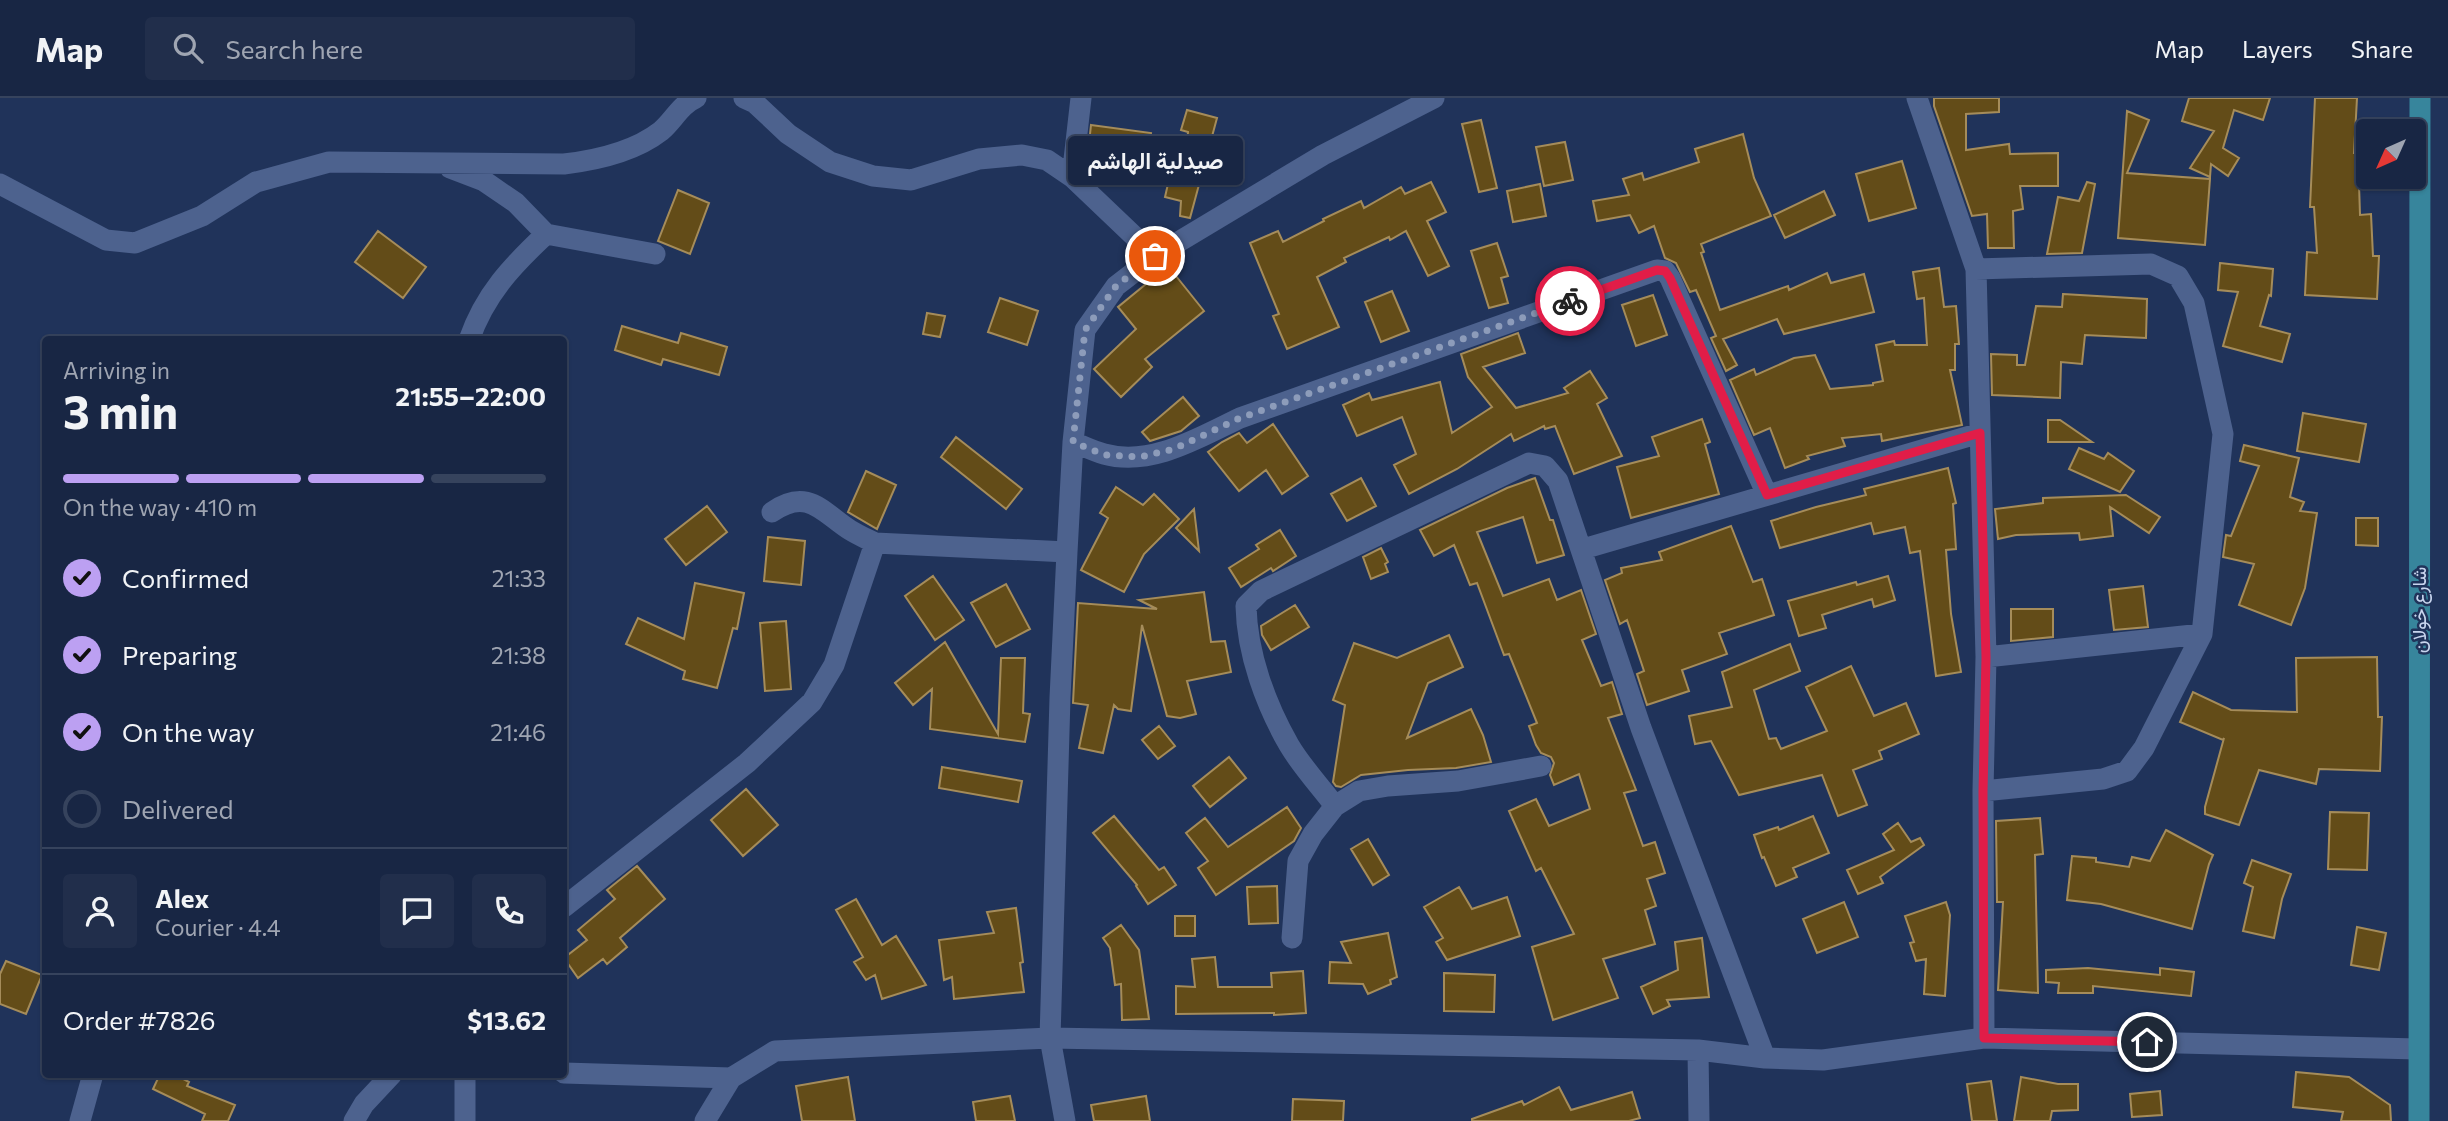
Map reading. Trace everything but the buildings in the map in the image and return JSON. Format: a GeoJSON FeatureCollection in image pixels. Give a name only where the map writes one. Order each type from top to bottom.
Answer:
{"type":"FeatureCollection","features":[{"type":"Feature","properties":{"kind":"main road","name":"شارع خولان"},"geometry":{"type":"LineString","coordinates":[[2419,1121],[2420,98]]}},
{"type":"Feature","properties":{"kind":"street"},"geometry":{"type":"LineString","coordinates":[[0,184],[106,240],[135,243],[202,216],[256,182],[329,162],[564,164],[599,160],[639,144],[662,130],[685,103],[696,98]]}},
{"type":"Feature","properties":{"kind":"street"},"geometry":{"type":"LineString","coordinates":[[744,98],[755,103],[788,134],[830,162],[873,176],[911,180],[979,159],[1022,155],[1047,160],[1072,177],[1155,256]]}},
{"type":"Feature","properties":{"kind":"street"},"geometry":{"type":"LineString","coordinates":[[1072,177],[1081,98]]}},
{"type":"Feature","properties":{"kind":"street"},"geometry":{"type":"LineString","coordinates":[[1066,1121],[1050,1038],[1067,552],[1073,442],[1085,330],[1116,286],[1155,256],[1323,155],[1434,98]]}},
{"type":"Feature","properties":{"kind":"street"},"geometry":{"type":"LineString","coordinates":[[1917,98],[1976,269],[1986,657],[1983,792],[1984,1038]]}},
{"type":"Feature","properties":{"kind":"street"},"geometry":{"type":"LineString","coordinates":[[438,163],[484,181],[516,203],[546,233],[655,254]]}},
{"type":"Feature","properties":{"kind":"street"},"geometry":{"type":"LineString","coordinates":[[470,336],[477,318],[508,269],[546,233]]}},
{"type":"Feature","properties":{"kind":"street"},"geometry":{"type":"LineString","coordinates":[[1976,269],[2151,264],[2178,276],[2194,303],[2222,434],[2202,634],[2144,748],[2127,771],[2103,779],[1983,792]]}},
{"type":"Feature","properties":{"kind":"street"},"geometry":{"type":"LineString","coordinates":[[1073,442],[1105,455],[1140,457],[1174,449],[1240,418],[1657,270],[1665,271],[1670,278],[1767,495]]}},
{"type":"Feature","properties":{"kind":"street"},"geometry":{"type":"LineString","coordinates":[[1583,549],[1980,433]]}},
{"type":"Feature","properties":{"kind":"street"},"geometry":{"type":"LineString","coordinates":[[1335,806],[1290,747],[1267,701],[1247,627],[1246,606],[1261,591],[1529,463],[1545,466],[1559,481],[1641,728],[1765,1058]]}},
{"type":"Feature","properties":{"kind":"street"},"geometry":{"type":"LineString","coordinates":[[772,512],[785,503],[801,501],[819,506],[850,530],[875,543],[1067,552]]}},
{"type":"Feature","properties":{"kind":"street"},"geometry":{"type":"LineString","coordinates":[[567,905],[747,763],[812,702],[834,664],[875,543]]}},
{"type":"Feature","properties":{"kind":"street"},"geometry":{"type":"LineString","coordinates":[[1986,657],[2202,634]]}},
{"type":"Feature","properties":{"kind":"street"},"geometry":{"type":"LineString","coordinates":[[1292,938],[1298,861],[1313,834],[1335,806],[1359,791],[1458,781],[1541,766]]}},
{"type":"Feature","properties":{"kind":"street"},"geometry":{"type":"LineString","coordinates":[[705,1121],[731,1078],[775,1051],[1050,1038],[1698,1050],[1765,1058],[1823,1060],[1984,1038],[2418,1049]]}},
{"type":"Feature","properties":{"kind":"street"},"geometry":{"type":"LineString","coordinates":[[1698,1050],[1699,1121]]}},
{"type":"Feature","properties":{"kind":"street"},"geometry":{"type":"LineString","coordinates":[[567,1073],[731,1078]]}},
{"type":"Feature","properties":{"kind":"street"},"geometry":{"type":"LineString","coordinates":[[80,1121],[92,1078]]}},
{"type":"Feature","properties":{"kind":"street"},"geometry":{"type":"LineString","coordinates":[[354,1121],[364,1104],[388,1078]]}},
{"type":"Feature","properties":{"kind":"street"},"geometry":{"type":"LineString","coordinates":[[465,1078],[465,1121]]}},
{"type":"Feature","properties":{"kind":"way so far"},"geometry":{"type":"LineString","coordinates":[[1155,256],[1116,286],[1085,330],[1073,442],[1105,455],[1140,457],[1174,449],[1240,418],[1570,301]]}},
{"type":"Feature","properties":{"kind":"place","name":"صيدلية الهاشم"},"geometry":{"type":"Point","coordinates":[1155,256]}},
{"type":"Feature","properties":{"kind":"route"},"geometry":{"type":"LineString","coordinates":[[1570,301],[1657,270],[1665,271],[1767,495],[1980,433],[1986,657],[1983,792],[1984,1038],[2147,1042]]}}]}
